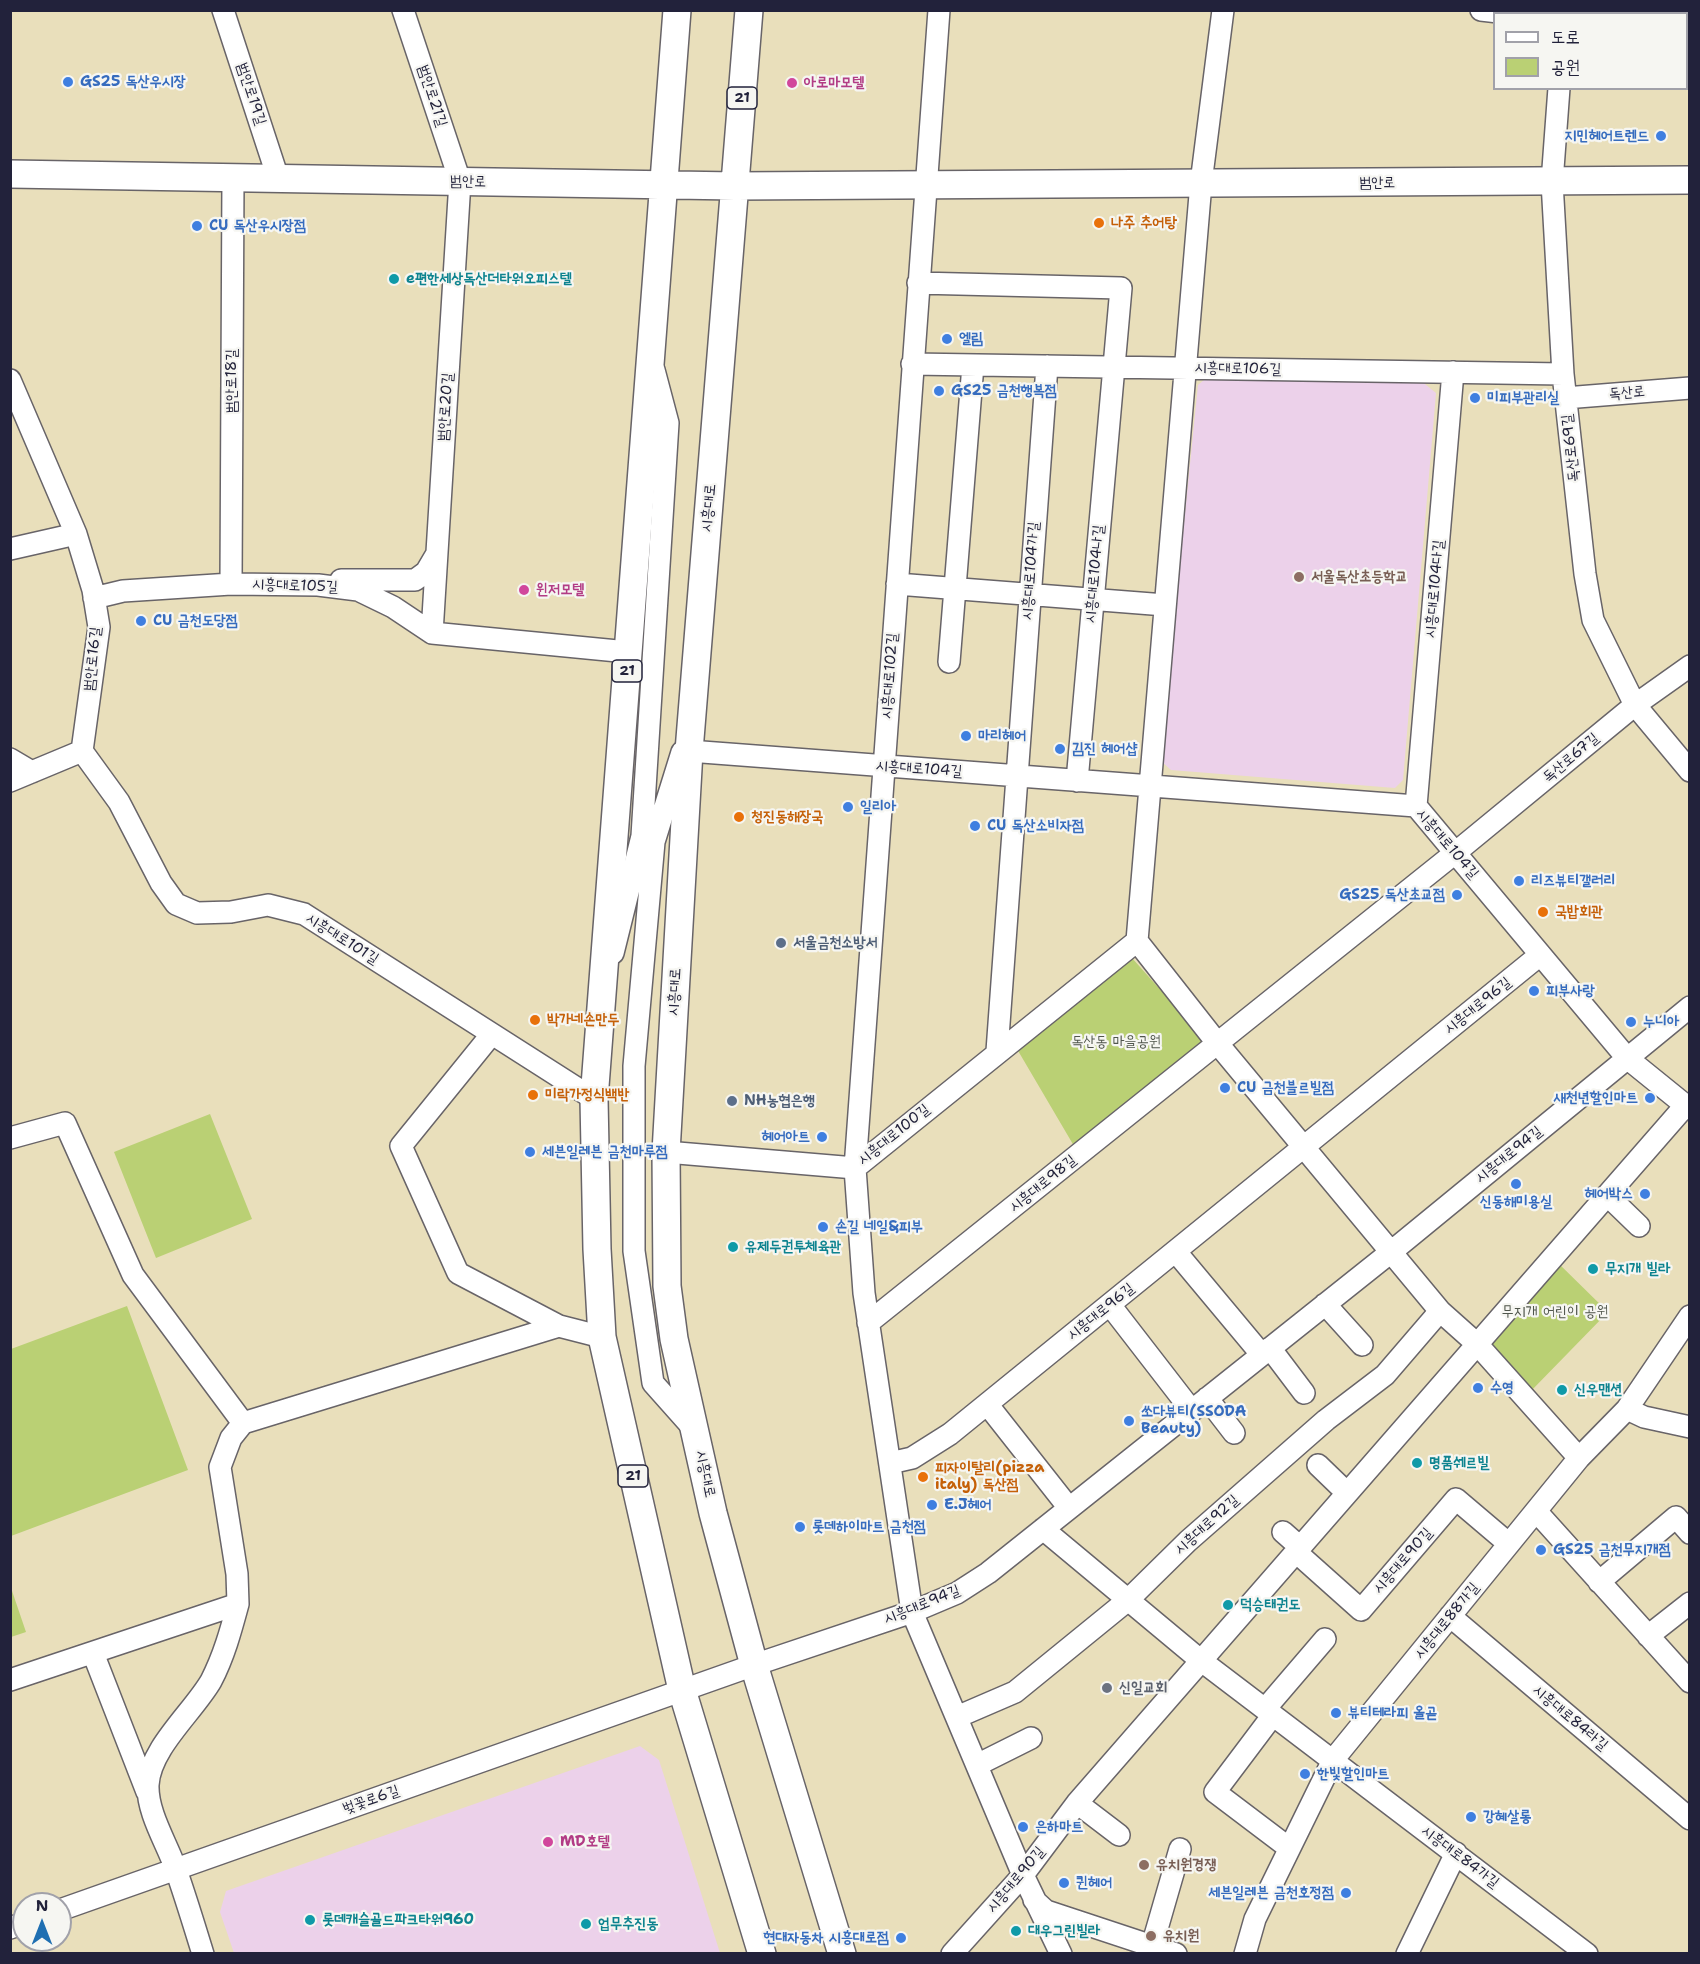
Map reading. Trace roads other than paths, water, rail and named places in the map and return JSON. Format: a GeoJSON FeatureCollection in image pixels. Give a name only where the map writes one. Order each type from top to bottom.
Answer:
{"type":"FeatureCollection","features":[{"type":"Feature","properties":{"kind":"main road","name":"21"},"geometry":{"type":"LineString","coordinates":[[677,10],[594,1099],[597,1250],[602,1337],[682,1690],[762,1953]]}},
{"type":"Feature","properties":{"kind":"main road","name":"시흥대로"},"geometry":{"type":"LineString","coordinates":[[749,10],[688,752],[666,1152],[667,1286],[674,1339],[713,1513],[754,1665],[842,1953]]}},
{"type":"Feature","properties":{"kind":"main road","name":"범안로"},"geometry":{"type":"LineString","coordinates":[[10,174],[735,186],[1689,180]]}},
{"type":"Feature","properties":{"kind":"street","name":"범안로19길"},"geometry":{"type":"LineString","coordinates":[[223,10],[278,178]]}},
{"type":"Feature","properties":{"kind":"street","name":"범안로21길"},"geometry":{"type":"LineString","coordinates":[[403,10],[460,181]]}},
{"type":"Feature","properties":{"kind":"street"},"geometry":{"type":"LineString","coordinates":[[925,185],[939,10]]}},
{"type":"Feature","properties":{"kind":"street"},"geometry":{"type":"LineString","coordinates":[[1223,10],[1201,183],[1137,941],[1218,1044],[1440,1311],[1476,1344],[1579,1458]]}},
{"type":"Feature","properties":{"kind":"street"},"geometry":{"type":"LineString","coordinates":[[1481,10],[1498,12]]}},
{"type":"Feature","properties":{"kind":"street"},"geometry":{"type":"LineString","coordinates":[[1552,182],[1559,90]]}},
{"type":"Feature","properties":{"kind":"street","name":"범안로18길"},"geometry":{"type":"LineString","coordinates":[[231,584],[233,177]]}},
{"type":"Feature","properties":{"kind":"street","name":"범안로20길"},"geometry":{"type":"LineString","coordinates":[[432,633],[460,181]]}},
{"type":"Feature","properties":{"kind":"street","name":"독산로69길"},"geometry":{"type":"LineString","coordinates":[[1552,182],[1565,398],[1585,574],[1593,621],[1635,705],[1689,771]]}},
{"type":"Feature","properties":{"kind":"street","name":"시흥대로102길"},"geometry":{"type":"LineString","coordinates":[[855,1168],[925,185]]}},
{"type":"Feature","properties":{"kind":"street","name":"시흥대로104나길"},"geometry":{"type":"LineString","coordinates":[[918,283],[1120,288],[1077,781]]}},
{"type":"Feature","properties":{"kind":"street"},"geometry":{"type":"LineString","coordinates":[[603,984],[622,924],[642,836],[645,805],[668,423],[650,358]]}},
{"type":"Feature","properties":{"kind":"street","name":"시흥대로106길"},"geometry":{"type":"LineString","coordinates":[[912,364],[1563,374]]}},
{"type":"Feature","properties":{"kind":"street"},"geometry":{"type":"LineString","coordinates":[[949,662],[973,365]]}},
{"type":"Feature","properties":{"kind":"street","name":"시흥대로104가길"},"geometry":{"type":"LineString","coordinates":[[1015,776],[1047,366]]}},
{"type":"Feature","properties":{"kind":"street","name":"시흥대로104다길"},"geometry":{"type":"LineString","coordinates":[[1416,806],[1453,372]]}},
{"type":"Feature","properties":{"kind":"street","name":"범안로16길"},"geometry":{"type":"LineString","coordinates":[[10,380],[76,534],[94,598],[99,627],[82,751]]}},
{"type":"Feature","properties":{"kind":"street","name":"독산로"},"geometry":{"type":"LineString","coordinates":[[1565,398],[1689,388]]}},
{"type":"Feature","properties":{"kind":"street"},"geometry":{"type":"LineString","coordinates":[[10,549],[76,534]]}},
{"type":"Feature","properties":{"kind":"street"},"geometry":{"type":"LineString","coordinates":[[318,585],[346,578],[415,580],[426,572],[436,555]]}},
{"type":"Feature","properties":{"kind":"street","name":"시흥대로105길"},"geometry":{"type":"LineString","coordinates":[[94,598],[123,591],[231,584],[318,585],[358,590],[393,607],[432,633],[628,652]]}},
{"type":"Feature","properties":{"kind":"street"},"geometry":{"type":"LineString","coordinates":[[897,584],[1165,605]]}},
{"type":"Feature","properties":{"kind":"street","name":"독산로67길"},"geometry":{"type":"LineString","coordinates":[[1455,853],[1635,705],[1689,666]]}},
{"type":"Feature","properties":{"kind":"street"},"geometry":{"type":"LineString","coordinates":[[691,725],[654,842],[634,1066],[634,1251],[653,1383],[696,1431]]}},
{"type":"Feature","properties":{"kind":"street"},"geometry":{"type":"LineString","coordinates":[[10,781],[82,751]]}},
{"type":"Feature","properties":{"kind":"street","name":"시흥대로101길"},"geometry":{"type":"LineString","coordinates":[[82,751],[119,802],[161,883],[176,904],[196,914],[231,912],[268,905],[304,914],[594,1099]]}},
{"type":"Feature","properties":{"kind":"street","name":"시흥대로104길"},"geometry":{"type":"LineString","coordinates":[[688,752],[1416,806],[1627,1058],[1687,1107]]}},
{"type":"Feature","properties":{"kind":"street"},"geometry":{"type":"LineString","coordinates":[[10,759],[32,771]]}},
{"type":"Feature","properties":{"kind":"street"},"geometry":{"type":"LineString","coordinates":[[997,1051],[1015,776]]}},
{"type":"Feature","properties":{"kind":"street","name":"시흥대로98길"},"geometry":{"type":"LineString","coordinates":[[868,1323],[1455,853]]}},
{"type":"Feature","properties":{"kind":"street","name":"시흥대로100길"},"geometry":{"type":"LineString","coordinates":[[666,1152],[855,1168],[997,1051],[1137,941]]}},
{"type":"Feature","properties":{"kind":"street","name":"시흥대로96길"},"geometry":{"type":"LineString","coordinates":[[890,1462],[912,1458],[950,1434],[1540,955]]}},
{"type":"Feature","properties":{"kind":"street","name":"시흥대로94길"},"geometry":{"type":"LineString","coordinates":[[682,1690],[912,1612],[957,1593],[988,1573],[1391,1252],[1689,1007]]}},
{"type":"Feature","properties":{"kind":"street"},"geometry":{"type":"LineString","coordinates":[[491,1035],[401,1146],[458,1273],[559,1326],[602,1337]]}},
{"type":"Feature","properties":{"kind":"street","name":"시흥대로90길"},"geometry":{"type":"LineString","coordinates":[[952,1953],[1023,1875],[1077,1803],[1476,1344],[1687,1107]]}},
{"type":"Feature","properties":{"kind":"street"},"geometry":{"type":"LineString","coordinates":[[10,1138],[64,1123],[133,1275],[243,1423]]}},
{"type":"Feature","properties":{"kind":"street"},"geometry":{"type":"LineString","coordinates":[[855,1168],[868,1323],[912,1612],[1023,1875],[1061,1953]]}},
{"type":"Feature","properties":{"kind":"street"},"geometry":{"type":"LineString","coordinates":[[1607,1195],[1639,1226]]}},
{"type":"Feature","properties":{"kind":"street"},"geometry":{"type":"LineString","coordinates":[[1176,1252],[1304,1393]]}},
{"type":"Feature","properties":{"kind":"street"},"geometry":{"type":"LineString","coordinates":[[1325,1304],[1362,1346]]}},
{"type":"Feature","properties":{"kind":"street"},"geometry":{"type":"LineString","coordinates":[[1110,1305],[1199,1404],[1234,1433]]}},
{"type":"Feature","properties":{"kind":"street","name":"시흥대로92길"},"geometry":{"type":"LineString","coordinates":[[957,1717],[1015,1692],[1128,1600],[1188,1541],[1326,1420],[1385,1375],[1440,1311]]}},
{"type":"Feature","properties":{"kind":"street","name":"시흥대로88가길"},"geometry":{"type":"LineString","coordinates":[[1245,1953],[1255,1919],[1333,1760],[1579,1458],[1627,1409],[1687,1324]]}},
{"type":"Feature","properties":{"kind":"street"},"geometry":{"type":"LineString","coordinates":[[149,1798],[151,1769],[160,1751],[210,1682],[223,1655],[238,1604],[237,1574],[220,1467],[231,1438],[243,1423],[559,1326]]}},
{"type":"Feature","properties":{"kind":"street"},"geometry":{"type":"LineString","coordinates":[[987,1404],[1069,1508]]}},
{"type":"Feature","properties":{"kind":"street"},"geometry":{"type":"LineString","coordinates":[[1627,1409],[1644,1417],[1689,1426]]}},
{"type":"Feature","properties":{"kind":"street"},"geometry":{"type":"LineString","coordinates":[[1318,1465],[1347,1493]]}},
{"type":"Feature","properties":{"kind":"street","name":"시흥대로90길"},"geometry":{"type":"LineString","coordinates":[[1283,1532],[1298,1550],[1360,1610],[1456,1499],[1509,1544]]}},
{"type":"Feature","properties":{"kind":"street"},"geometry":{"type":"LineString","coordinates":[[1536,1511],[1689,1682]]}},
{"type":"Feature","properties":{"kind":"street"},"geometry":{"type":"LineString","coordinates":[[1599,1581],[1676,1516],[1689,1533]]}},
{"type":"Feature","properties":{"kind":"street"},"geometry":{"type":"LineString","coordinates":[[1043,1529],[1202,1660],[1333,1760]]}},
{"type":"Feature","properties":{"kind":"street"},"geometry":{"type":"LineString","coordinates":[[1648,1636],[1689,1603]]}},
{"type":"Feature","properties":{"kind":"street"},"geometry":{"type":"LineString","coordinates":[[10,1680],[238,1604]]}},
{"type":"Feature","properties":{"kind":"street","name":"시흥대로84라길"},"geometry":{"type":"LineString","coordinates":[[1450,1616],[1689,1819]]}},
{"type":"Feature","properties":{"kind":"street"},"geometry":{"type":"LineString","coordinates":[[1289,1848],[1215,1792],[1269,1712],[1325,1639]]}},
{"type":"Feature","properties":{"kind":"street"},"geometry":{"type":"LineString","coordinates":[[93,1653],[176,1869],[203,1953]]}},
{"type":"Feature","properties":{"kind":"street","name":"벚꽃로6길"},"geometry":{"type":"LineString","coordinates":[[72,1906],[682,1690]]}},
{"type":"Feature","properties":{"kind":"street"},"geometry":{"type":"LineString","coordinates":[[977,1765],[1031,1738]]}},
{"type":"Feature","properties":{"kind":"street","name":"시흥대로84가길"},"geometry":{"type":"LineString","coordinates":[[1333,1760],[1587,1953]]}},
{"type":"Feature","properties":{"kind":"street"},"geometry":{"type":"LineString","coordinates":[[1077,1803],[1119,1835]]}},
{"type":"Feature","properties":{"kind":"street"},"geometry":{"type":"LineString","coordinates":[[1152,1946],[1180,1849]]}},
{"type":"Feature","properties":{"kind":"street"},"geometry":{"type":"LineString","coordinates":[[1407,1953],[1456,1853]]}},
{"type":"Feature","properties":{"kind":"street"},"geometry":{"type":"LineString","coordinates":[[1034,1899],[1046,1911],[1176,1953]]}},
{"type":"Feature","properties":{"kind":"place","name":"GS25 독산우시장"},"geometry":{"type":"Point","coordinates":[68,82]}},
{"type":"Feature","properties":{"kind":"place","name":"아로마모텔"},"geometry":{"type":"Point","coordinates":[792,83]}},
{"type":"Feature","properties":{"kind":"place","name":"지민헤어트렌드"},"geometry":{"type":"Point","coordinates":[1661,136]}},
{"type":"Feature","properties":{"kind":"place","name":"나주 추어탕"},"geometry":{"type":"Point","coordinates":[1099,223]}},
{"type":"Feature","properties":{"kind":"place","name":"CU 독산우시장점"},"geometry":{"type":"Point","coordinates":[197,226]}},
{"type":"Feature","properties":{"kind":"place","name":"e편한세상독산더타워오피스텔"},"geometry":{"type":"Point","coordinates":[394,279]}},
{"type":"Feature","properties":{"kind":"place","name":"엘림"},"geometry":{"type":"Point","coordinates":[947,339]}},
{"type":"Feature","properties":{"kind":"place","name":"GS25 금천행복점"},"geometry":{"type":"Point","coordinates":[939,391]}},
{"type":"Feature","properties":{"kind":"place","name":"미피부관리실"},"geometry":{"type":"Point","coordinates":[1475,398]}},
{"type":"Feature","properties":{"kind":"place","name":"서울독산초등학교"},"geometry":{"type":"Point","coordinates":[1299,577]}},
{"type":"Feature","properties":{"kind":"place","name":"윈저모텔"},"geometry":{"type":"Point","coordinates":[524,590]}},
{"type":"Feature","properties":{"kind":"place","name":"CU 금천도당점"},"geometry":{"type":"Point","coordinates":[141,621]}},
{"type":"Feature","properties":{"kind":"place","name":"마리헤어"},"geometry":{"type":"Point","coordinates":[966,736]}},
{"type":"Feature","properties":{"kind":"place","name":"김진 헤어샵"},"geometry":{"type":"Point","coordinates":[1060,749]}},
{"type":"Feature","properties":{"kind":"place","name":"일리아"},"geometry":{"type":"Point","coordinates":[848,807]}},
{"type":"Feature","properties":{"kind":"place","name":"청진동해장국"},"geometry":{"type":"Point","coordinates":[739,817]}},
{"type":"Feature","properties":{"kind":"place","name":"CU 독산소비자점"},"geometry":{"type":"Point","coordinates":[975,826]}},
{"type":"Feature","properties":{"kind":"place","name":"리즈뷰티갤러리"},"geometry":{"type":"Point","coordinates":[1519,881]}},
{"type":"Feature","properties":{"kind":"place","name":"GS25 독산초교점"},"geometry":{"type":"Point","coordinates":[1457,895]}},
{"type":"Feature","properties":{"kind":"place","name":"국밥회관"},"geometry":{"type":"Point","coordinates":[1543,912]}},
{"type":"Feature","properties":{"kind":"place","name":"서울금천소방서"},"geometry":{"type":"Point","coordinates":[781,943]}},
{"type":"Feature","properties":{"kind":"place","name":"피부사랑"},"geometry":{"type":"Point","coordinates":[1534,991]}},
{"type":"Feature","properties":{"kind":"place","name":"박가네손만두"},"geometry":{"type":"Point","coordinates":[535,1020]}},
{"type":"Feature","properties":{"kind":"place","name":"누니아"},"geometry":{"type":"Point","coordinates":[1631,1022]}},
{"type":"Feature","properties":{"kind":"place","name":"CU 금천블르빌점"},"geometry":{"type":"Point","coordinates":[1225,1088]}},
{"type":"Feature","properties":{"kind":"place","name":"미락가정식백반"},"geometry":{"type":"Point","coordinates":[533,1095]}},
{"type":"Feature","properties":{"kind":"place","name":"새천년할인마트"},"geometry":{"type":"Point","coordinates":[1650,1098]}},
{"type":"Feature","properties":{"kind":"place","name":"NH농협은행"},"geometry":{"type":"Point","coordinates":[732,1101]}},
{"type":"Feature","properties":{"kind":"place","name":"헤어아트"},"geometry":{"type":"Point","coordinates":[822,1137]}},
{"type":"Feature","properties":{"kind":"place","name":"세븐일레븐 금천마루점"},"geometry":{"type":"Point","coordinates":[530,1152]}},
{"type":"Feature","properties":{"kind":"place","name":"신동해미용실"},"geometry":{"type":"Point","coordinates":[1516,1184]}},
{"type":"Feature","properties":{"kind":"place","name":"헤어박스"},"geometry":{"type":"Point","coordinates":[1645,1194]}},
{"type":"Feature","properties":{"kind":"place","name":"손길 네일&피부"},"geometry":{"type":"Point","coordinates":[823,1227]}},
{"type":"Feature","properties":{"kind":"place","name":"유제두권투체육관"},"geometry":{"type":"Point","coordinates":[733,1247]}},
{"type":"Feature","properties":{"kind":"place","name":"무지개 빌라"},"geometry":{"type":"Point","coordinates":[1593,1269]}},
{"type":"Feature","properties":{"kind":"place","name":"수영"},"geometry":{"type":"Point","coordinates":[1478,1388]}},
{"type":"Feature","properties":{"kind":"place","name":"신우맨션"},"geometry":{"type":"Point","coordinates":[1562,1390]}},
{"type":"Feature","properties":{"kind":"place","name":"쏘다뷰티(SSODA Beauty)"},"geometry":{"type":"Point","coordinates":[1129,1421]}},
{"type":"Feature","properties":{"kind":"place","name":"명품쉐르빌"},"geometry":{"type":"Point","coordinates":[1417,1463]}},
{"type":"Feature","properties":{"kind":"place","name":"피자이탈리(pizza italy) 독산점"},"geometry":{"type":"Point","coordinates":[923,1477]}},
{"type":"Feature","properties":{"kind":"place","name":"E.J헤어"},"geometry":{"type":"Point","coordinates":[932,1505]}},
{"type":"Feature","properties":{"kind":"place","name":"롯데하이마트 금천점"},"geometry":{"type":"Point","coordinates":[800,1527]}},
{"type":"Feature","properties":{"kind":"place","name":"GS25 금천무지개점"},"geometry":{"type":"Point","coordinates":[1541,1550]}},
{"type":"Feature","properties":{"kind":"place","name":"덕승태권도"},"geometry":{"type":"Point","coordinates":[1228,1605]}},
{"type":"Feature","properties":{"kind":"place","name":"신일교회"},"geometry":{"type":"Point","coordinates":[1107,1688]}},
{"type":"Feature","properties":{"kind":"place","name":"뷰티테라피 올곧"},"geometry":{"type":"Point","coordinates":[1336,1713]}},
{"type":"Feature","properties":{"kind":"place","name":"한빛할인마트"},"geometry":{"type":"Point","coordinates":[1305,1774]}},
{"type":"Feature","properties":{"kind":"place","name":"강혜살롱"},"geometry":{"type":"Point","coordinates":[1471,1817]}},
{"type":"Feature","properties":{"kind":"place","name":"은하마트"},"geometry":{"type":"Point","coordinates":[1023,1827]}},
{"type":"Feature","properties":{"kind":"place","name":"MD호텔"},"geometry":{"type":"Point","coordinates":[548,1842]}},
{"type":"Feature","properties":{"kind":"place","name":"유치원경쟁"},"geometry":{"type":"Point","coordinates":[1144,1865]}},
{"type":"Feature","properties":{"kind":"place","name":"퀸헤어"},"geometry":{"type":"Point","coordinates":[1064,1883]}},
{"type":"Feature","properties":{"kind":"place","name":"세븐일레븐 금천호정점"},"geometry":{"type":"Point","coordinates":[1346,1893]}},
{"type":"Feature","properties":{"kind":"place","name":"롯데캐슬골드파크타워960"},"geometry":{"type":"Point","coordinates":[310,1920]}},
{"type":"Feature","properties":{"kind":"place","name":"업무추진동"},"geometry":{"type":"Point","coordinates":[586,1924]}},
{"type":"Feature","properties":{"kind":"place","name":"대우그린빌라"},"geometry":{"type":"Point","coordinates":[1016,1931]}},
{"type":"Feature","properties":{"kind":"place","name":"유치원"},"geometry":{"type":"Point","coordinates":[1151,1936]}},
{"type":"Feature","properties":{"kind":"place","name":"현대자동차 시흥대로점"},"geometry":{"type":"Point","coordinates":[901,1938]}},
{"type":"Feature","properties":{"kind":"park label","name":"독산동 마을공원"},"geometry":{"type":"Point","coordinates":[1116,1042]}},
{"type":"Feature","properties":{"kind":"park label","name":"무지개 어린이 공원"},"geometry":{"type":"Point","coordinates":[1555,1312]}}]}
